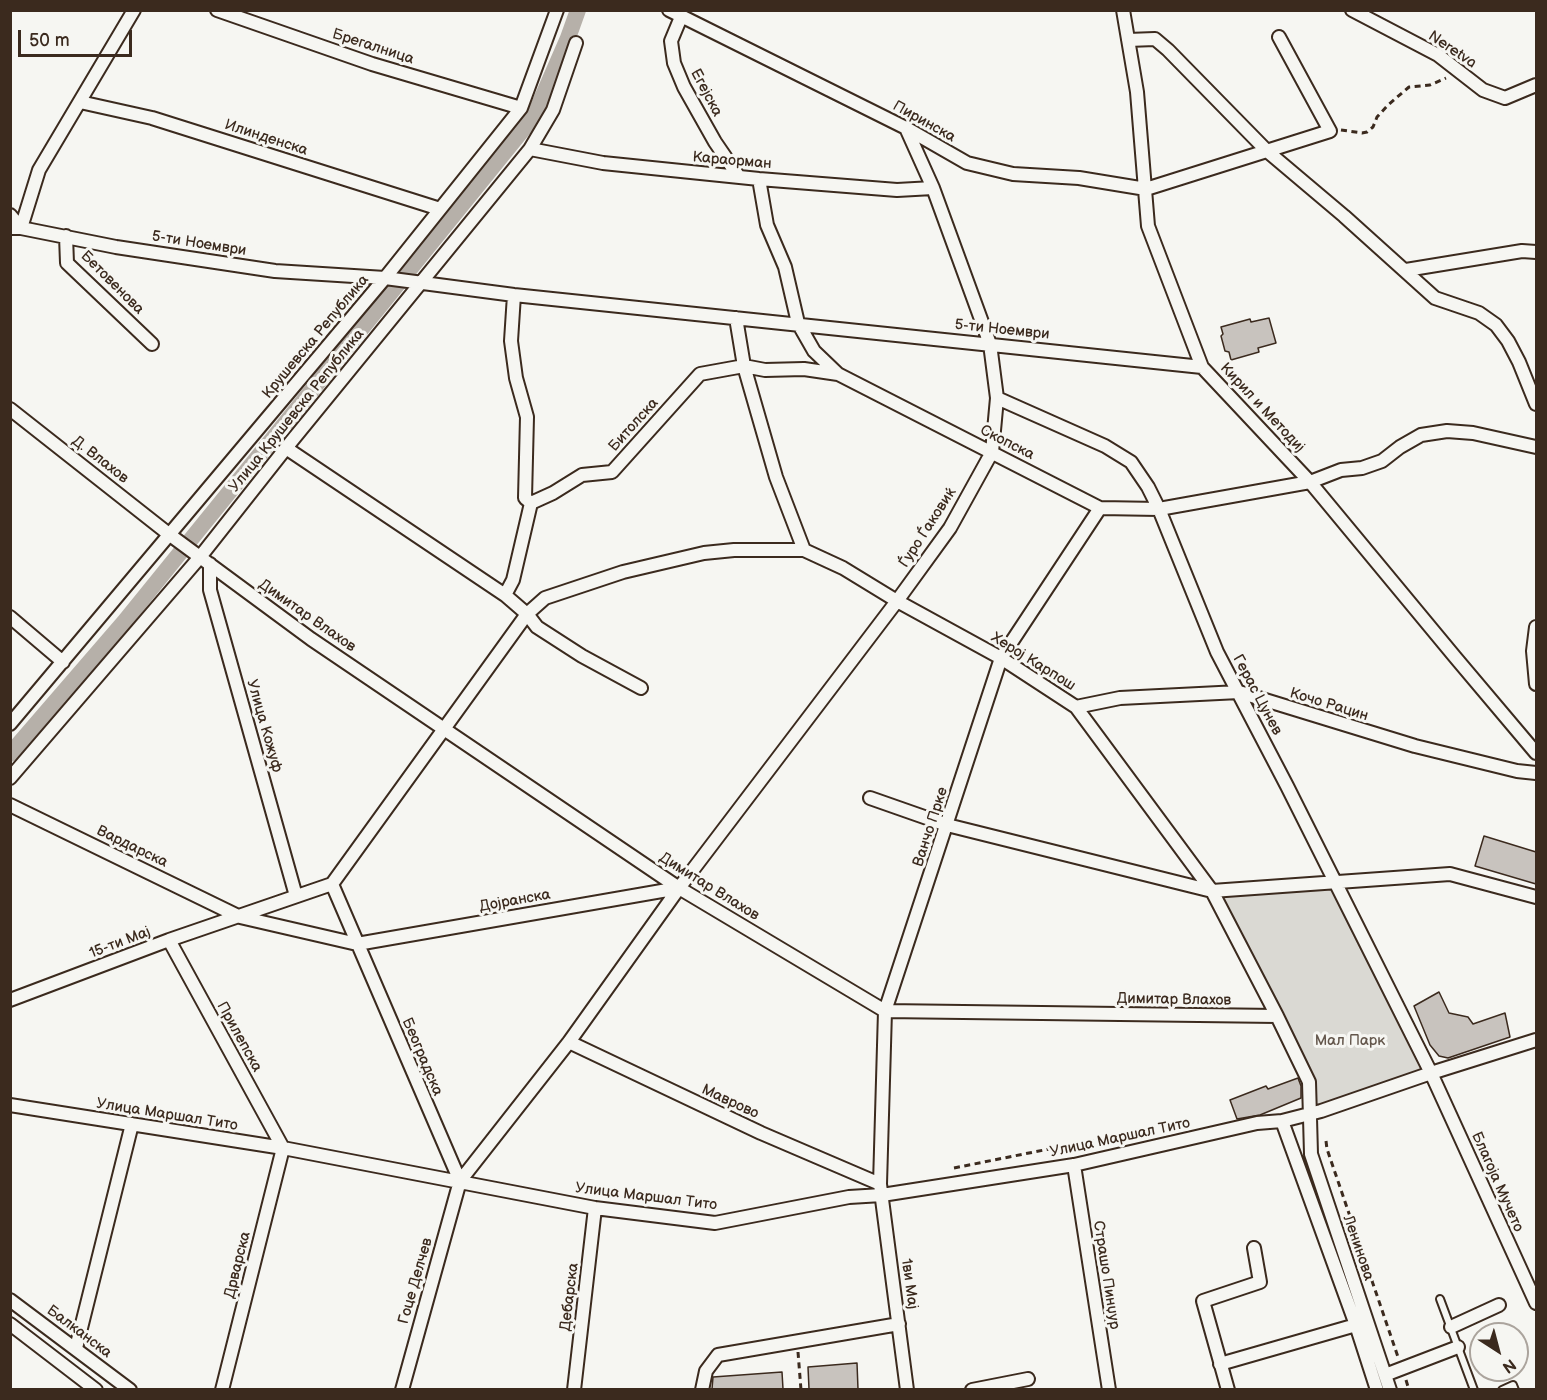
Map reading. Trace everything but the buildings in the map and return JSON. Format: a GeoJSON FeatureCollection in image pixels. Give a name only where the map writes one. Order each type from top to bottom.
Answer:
{"type":"FeatureCollection","features":[{"type":"Feature","properties":{"kind":"street"},"geometry":{"type":"LineString","coordinates":[[16,228],[39,170],[134,10]]}},
{"type":"Feature","properties":{"kind":"street","name":"Брегалница"},"geometry":{"type":"LineString","coordinates":[[217,10],[372,64],[521,108]]}},
{"type":"Feature","properties":{"kind":"street","name":"Крушевска Република"},"geometry":{"type":"LineString","coordinates":[[10,724],[385,278],[521,108],[557,10]]}},
{"type":"Feature","properties":{"kind":"street","name":"Пиринска"},"geometry":{"type":"LineString","coordinates":[[669,10],[906,128],[967,163],[1013,174],[1079,178],[1146,189],[1330,131]]}},
{"type":"Feature","properties":{"kind":"street","name":"Кирил и Методиј"},"geometry":{"type":"LineString","coordinates":[[1123,10],[1137,92],[1148,225],[1202,367],[1310,482],[1536,753]]}},
{"type":"Feature","properties":{"kind":"street","name":"Neretva"},"geometry":{"type":"LineString","coordinates":[[1352,10],[1437,55],[1483,90],[1505,98],[1536,85]]}},
{"type":"Feature","properties":{"kind":"street","name":"Егејска"},"geometry":{"type":"LineString","coordinates":[[681,17],[671,41],[674,63],[715,142],[739,177]]}},
{"type":"Feature","properties":{"kind":"street"},"geometry":{"type":"LineString","coordinates":[[1279,37],[1330,131]]}},
{"type":"Feature","properties":{"kind":"street"},"geometry":{"type":"LineString","coordinates":[[1128,40],[1155,39],[1267,151],[1406,270],[1435,298],[1479,312],[1496,325],[1519,362],[1536,404]]}},
{"type":"Feature","properties":{"kind":"street","name":"Улица Крушевска Република"},"geometry":{"type":"LineString","coordinates":[[10,778],[205,560],[286,448],[530,149],[553,110],[576,43]]}},
{"type":"Feature","properties":{"kind":"street","name":"Илинденска"},"geometry":{"type":"LineString","coordinates":[[80,102],[152,118],[441,209]]}},
{"type":"Feature","properties":{"kind":"street","name":"Ѓуро Ѓаковиќ"},"geometry":{"type":"LineString","coordinates":[[460,1181],[569,1042],[679,888],[897,602],[950,528],[992,452],[997,398],[990,344],[933,188],[906,128]]}},
{"type":"Feature","properties":{"kind":"street","name":"Караорман"},"geometry":{"type":"LineString","coordinates":[[530,149],[603,163],[759,179],[897,190],[933,188]]}},
{"type":"Feature","properties":{"kind":"street"},"geometry":{"type":"LineString","coordinates":[[759,179],[767,225],[785,267],[798,323],[813,351],[838,374]]}},
{"type":"Feature","properties":{"kind":"street"},"geometry":{"type":"LineString","coordinates":[[10,215],[16,228]]}},
{"type":"Feature","properties":{"kind":"street","name":"5-ти Ноември"},"geometry":{"type":"LineString","coordinates":[[16,228],[116,247],[274,271],[385,278],[421,283]]}},
{"type":"Feature","properties":{"kind":"street","name":"Бетовенова"},"geometry":{"type":"LineString","coordinates":[[66,236],[67,263],[152,344]]}},
{"type":"Feature","properties":{"kind":"street"},"geometry":{"type":"LineString","coordinates":[[1406,270],[1522,251],[1536,252]]}},
{"type":"Feature","properties":{"kind":"street"},"geometry":{"type":"LineString","coordinates":[[421,283],[514,295],[798,323]]}},
{"type":"Feature","properties":{"kind":"street"},"geometry":{"type":"LineString","coordinates":[[505,595],[513,580],[531,503],[525,498],[527,417],[516,378],[511,341],[514,295]]}},
{"type":"Feature","properties":{"kind":"street"},"geometry":{"type":"LineString","coordinates":[[332,884],[527,614],[544,598],[623,572],[721,551],[804,550],[776,477],[744,366],[736,318]]}},
{"type":"Feature","properties":{"kind":"street","name":"5-ти Ноември"},"geometry":{"type":"LineString","coordinates":[[798,323],[1202,367]]}},
{"type":"Feature","properties":{"kind":"street","name":"Битолска"},"geometry":{"type":"LineString","coordinates":[[531,503],[553,493],[582,475],[612,472],[700,374],[744,366]]}},
{"type":"Feature","properties":{"kind":"street","name":"Скопска"},"geometry":{"type":"LineString","coordinates":[[744,366],[765,370],[804,369],[838,374],[1100,508],[1158,509],[1310,482],[1341,470],[1362,468],[1382,461],[1421,435],[1447,431],[1473,433],[1536,447]]}},
{"type":"Feature","properties":{"kind":"street","name":"Герас Цунев"},"geometry":{"type":"LineString","coordinates":[[997,398],[1105,446],[1131,462],[1148,487],[1217,652],[1431,1072]]}},
{"type":"Feature","properties":{"kind":"street","name":"Д. Влахов"},"geometry":{"type":"LineString","coordinates":[[10,409],[205,560]]}},
{"type":"Feature","properties":{"kind":"street"},"geometry":{"type":"LineString","coordinates":[[286,448],[505,595],[527,614],[537,627],[551,637],[641,688]]}},
{"type":"Feature","properties":{"kind":"street","name":"Ванчо Прке"},"geometry":{"type":"LineString","coordinates":[[881,1189],[885,1011],[1001,658],[1100,508]]}},
{"type":"Feature","properties":{"kind":"street","name":"Херој Карпош"},"geometry":{"type":"LineString","coordinates":[[804,550],[843,568],[897,602],[1001,658],[1076,706],[1212,891],[1277,1016]]}},
{"type":"Feature","properties":{"kind":"street","name":"Димитар Влахов"},"geometry":{"type":"LineString","coordinates":[[205,560],[311,639],[679,888],[885,1011],[1277,1016]]}},
{"type":"Feature","properties":{"kind":"street","name":"Улица Кожуф"},"geometry":{"type":"LineString","coordinates":[[205,560],[210,590],[296,896]]}},
{"type":"Feature","properties":{"kind":"street"},"geometry":{"type":"LineString","coordinates":[[10,618],[63,662]]}},
{"type":"Feature","properties":{"kind":"street"},"geometry":{"type":"LineString","coordinates":[[1536,627],[1533,651],[1536,684]]}},
{"type":"Feature","properties":{"kind":"street","name":"Кочо Рацин"},"geometry":{"type":"LineString","coordinates":[[1076,706],[1120,698],[1239,692],[1415,747],[1517,771],[1536,773]]}},
{"type":"Feature","properties":{"kind":"street"},"geometry":{"type":"LineString","coordinates":[[870,798],[947,825],[1212,891],[1450,874],[1536,897]]}},
{"type":"Feature","properties":{"kind":"street","name":"Вардарска"},"geometry":{"type":"LineString","coordinates":[[10,805],[240,917],[357,944]]}},
{"type":"Feature","properties":{"kind":"street","name":"15-ти Мај"},"geometry":{"type":"LineString","coordinates":[[10,1000],[169,940],[332,884]]}},
{"type":"Feature","properties":{"kind":"street","name":"Београдска"},"geometry":{"type":"LineString","coordinates":[[332,884],[460,1181]]}},
{"type":"Feature","properties":{"kind":"street","name":"Дојранска"},"geometry":{"type":"LineString","coordinates":[[357,944],[679,888]]}},
{"type":"Feature","properties":{"kind":"street","name":"Прилепска"},"geometry":{"type":"LineString","coordinates":[[169,940],[283,1148]]}},
{"type":"Feature","properties":{"kind":"street","name":"Ленинова"},"geometry":{"type":"LineString","coordinates":[[1277,1016],[1309,1082],[1311,1154],[1390,1389]]}},
{"type":"Feature","properties":{"kind":"street","name":"Улица Маршал Тито"},"geometry":{"type":"LineString","coordinates":[[10,1105],[283,1148],[596,1208],[715,1223],[881,1189],[1074,1165],[1257,1123],[1282,1121],[1536,1040]]}},
{"type":"Feature","properties":{"kind":"street","name":"Маврово"},"geometry":{"type":"LineString","coordinates":[[569,1042],[881,1189]]}},
{"type":"Feature","properties":{"kind":"street","name":"Благоја Мучето"},"geometry":{"type":"LineString","coordinates":[[1431,1072],[1536,1303]]}},
{"type":"Feature","properties":{"kind":"street"},"geometry":{"type":"LineString","coordinates":[[1282,1121],[1377,1389]]}},
{"type":"Feature","properties":{"kind":"street"},"geometry":{"type":"LineString","coordinates":[[76,1348],[132,1124]]}},
{"type":"Feature","properties":{"kind":"street","name":"Дрварска"},"geometry":{"type":"LineString","coordinates":[[222,1389],[283,1148]]}},
{"type":"Feature","properties":{"kind":"street","name":"Страшо Пинџур"},"geometry":{"type":"LineString","coordinates":[[1074,1165],[1109,1389]]}},
{"type":"Feature","properties":{"kind":"street","name":"Гоце Делчев"},"geometry":{"type":"LineString","coordinates":[[402,1389],[460,1181]]}},
{"type":"Feature","properties":{"kind":"street","name":"1ви Мај"},"geometry":{"type":"LineString","coordinates":[[881,1189],[908,1389]]}},
{"type":"Feature","properties":{"kind":"street","name":"Дебарска"},"geometry":{"type":"LineString","coordinates":[[574,1389],[596,1208]]}},
{"type":"Feature","properties":{"kind":"street"},"geometry":{"type":"LineString","coordinates":[[1228,1389],[1203,1301],[1260,1282],[1254,1248]]}},
{"type":"Feature","properties":{"kind":"street","name":"Балканска"},"geometry":{"type":"LineString","coordinates":[[10,1300],[130,1389]]}},
{"type":"Feature","properties":{"kind":"street"},"geometry":{"type":"LineString","coordinates":[[1451,1327],[1499,1305]]}},
{"type":"Feature","properties":{"kind":"street"},"geometry":{"type":"LineString","coordinates":[[10,1324],[96,1389]]}},
{"type":"Feature","properties":{"kind":"street"},"geometry":{"type":"LineString","coordinates":[[702,1389],[706,1371],[718,1355],[900,1324]]}},
{"type":"Feature","properties":{"kind":"street"},"geometry":{"type":"LineString","coordinates":[[1220,1364],[1356,1325]]}},
{"type":"Feature","properties":{"kind":"street"},"geometry":{"type":"LineString","coordinates":[[1385,1375],[1458,1347]]}},
{"type":"Feature","properties":{"kind":"street"},"geometry":{"type":"LineString","coordinates":[[972,1389],[1028,1379]]}},
{"type":"Feature","properties":{"kind":"lane"},"geometry":{"type":"LineString","coordinates":[[1440,1299],[1474,1389]]}},
{"type":"Feature","properties":{"kind":"lane"},"geometry":{"type":"LineString","coordinates":[[1502,1389],[1513,1385],[1515,1389]]}},
{"type":"Feature","properties":{"kind":"path"},"geometry":{"type":"LineString","coordinates":[[1330,131],[1367,132],[1382,111],[1402,92],[1409,87],[1430,86],[1439,82],[1455,68]]}},
{"type":"Feature","properties":{"kind":"path"},"geometry":{"type":"LineString","coordinates":[[1325,1133],[1327,1149],[1409,1389]]}},
{"type":"Feature","properties":{"kind":"path"},"geometry":{"type":"LineString","coordinates":[[948,1170],[1084,1142],[1142,1135]]}},
{"type":"Feature","properties":{"kind":"path"},"geometry":{"type":"LineString","coordinates":[[797,1342],[801,1389]]}},
{"type":"Feature","properties":{"kind":"green space","name":"Мал Парк"},"geometry":{"type":"Polygon","coordinates":[[[1330,889],[1431,1073],[1321,1111],[1309,1082],[1212,891],[1330,889]]]}},
{"type":"Feature","properties":{"kind":"waterway"},"geometry":{"type":"LineString","coordinates":[[10,754],[124,622],[534,116],[578,10]]}}]}
